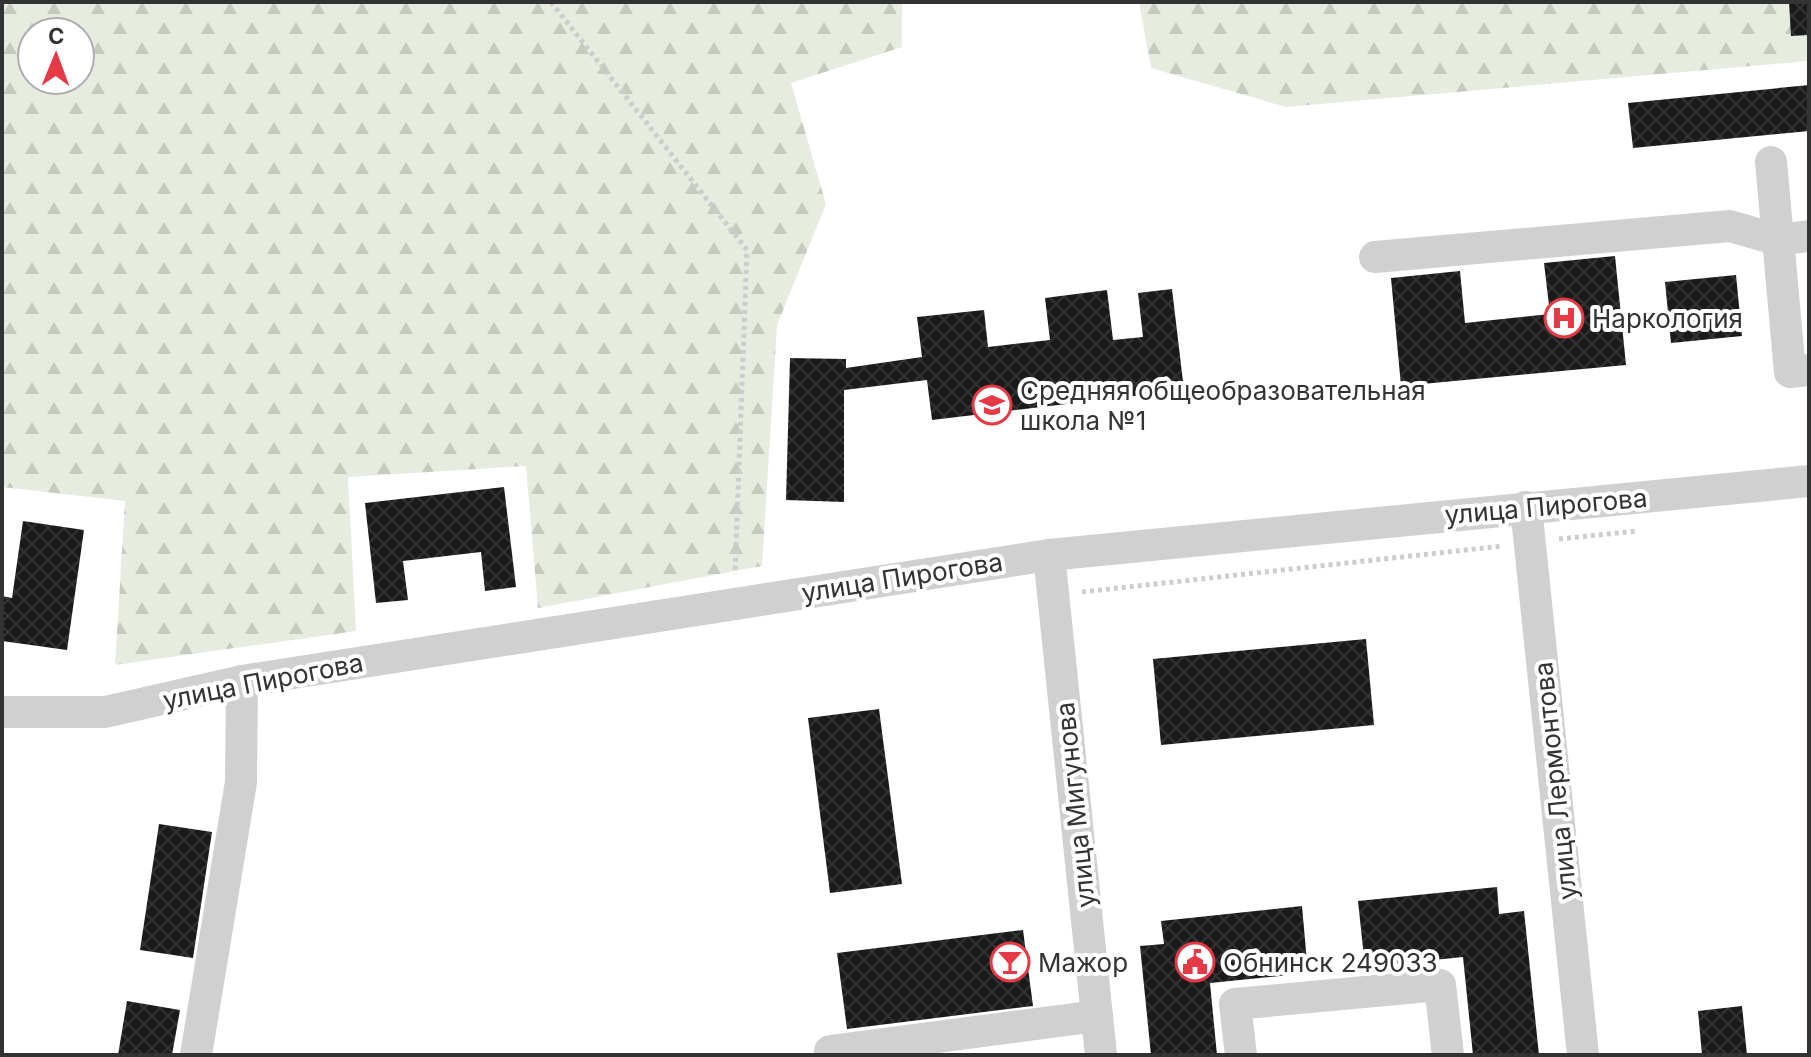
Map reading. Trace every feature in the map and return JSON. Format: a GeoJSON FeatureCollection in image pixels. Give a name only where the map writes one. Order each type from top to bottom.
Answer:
{"type":"FeatureCollection","features":[{"type":"Feature","properties":{"kind":"street"},"geometry":{"type":"LineString","coordinates":[[1771,162],[1794,238],[1790,372],[1809,370]]}},
{"type":"Feature","properties":{"kind":"street"},"geometry":{"type":"LineString","coordinates":[[1375,257],[1730,226],[1794,238]]}},
{"type":"Feature","properties":{"kind":"street","name":"улица Пирогова"},"geometry":{"type":"LineString","coordinates":[[2,712],[105,712],[242,681],[1049,555],[1809,481]]}},
{"type":"Feature","properties":{"kind":"street","name":"улица Лермонтова"},"geometry":{"type":"LineString","coordinates":[[1526,507],[1583,1055]]}},
{"type":"Feature","properties":{"kind":"street","name":"улица Мигунова"},"geometry":{"type":"LineString","coordinates":[[1049,555],[1101,1055]]}},
{"type":"Feature","properties":{"kind":"street"},"geometry":{"type":"LineString","coordinates":[[196,1055],[241,782],[242,681]]}},
{"type":"Feature","properties":{"kind":"street"},"geometry":{"type":"LineString","coordinates":[[1241,1055],[1235,1004],[1440,985],[1448,1055]]}},
{"type":"Feature","properties":{"kind":"street"},"geometry":{"type":"LineString","coordinates":[[830,1055],[830,1051],[935,1046],[1097,1016]]}},
{"type":"Feature","properties":{"kind":"path"},"geometry":{"type":"LineString","coordinates":[[551,2],[747,250],[734,603]]}},
{"type":"Feature","properties":{"kind":"path"},"geometry":{"type":"LineString","coordinates":[[1053,595],[1638,531]]}},
{"type":"Feature","properties":{"kind":"green space"},"geometry":{"type":"Polygon","coordinates":[[[2,2],[902,2],[902,47],[791,83],[826,204],[777,325],[762,566],[538,608],[526,466],[348,477],[356,631],[115,665],[125,501],[2,487],[2,2]]]}},
{"type":"Feature","properties":{"kind":"green space"},"geometry":{"type":"Polygon","coordinates":[[[1139,2],[1809,2],[1809,61],[1286,107],[1151,68],[1139,2]]]}},
{"type":"Feature","properties":{"kind":"building"},"geometry":{"type":"Polygon","coordinates":[[[1789,2],[1809,2],[1809,35],[1791,36],[1789,2]]]}},
{"type":"Feature","properties":{"kind":"building"},"geometry":{"type":"Polygon","coordinates":[[[1809,85],[1809,131],[1633,148],[1628,103],[1809,85]]]}},
{"type":"Feature","properties":{"kind":"building","name":"Наркология"},"geometry":{"type":"Polygon","coordinates":[[[1615,256],[1626,365],[1401,386],[1391,278],[1460,271],[1465,323],[1550,314],[1544,263],[1615,256]]]}},
{"type":"Feature","properties":{"kind":"building"},"geometry":{"type":"Polygon","coordinates":[[[1736,275],[1742,336],[1671,343],[1665,282],[1736,275]]]}},
{"type":"Feature","properties":{"kind":"building","name":"Средняя общеобразовательная школа №1"},"geometry":{"type":"Polygon","coordinates":[[[1172,289],[1184,390],[932,420],[927,380],[844,390],[844,502],[786,500],[790,358],[846,359],[846,368],[922,357],[917,317],[984,310],[988,347],[1050,340],[1045,298],[1107,290],[1113,340],[1143,337],[1138,293],[1172,289]]]}},
{"type":"Feature","properties":{"kind":"building"},"geometry":{"type":"Polygon","coordinates":[[[504,487],[516,587],[485,591],[481,552],[403,561],[408,600],[376,603],[365,503],[504,487]]]}},
{"type":"Feature","properties":{"kind":"building"},"geometry":{"type":"Polygon","coordinates":[[[23,521],[84,530],[67,650],[2,641],[2,596],[12,598],[23,521]]]}},
{"type":"Feature","properties":{"kind":"building"},"geometry":{"type":"Polygon","coordinates":[[[1366,639],[1374,725],[1161,745],[1153,659],[1366,639]]]}},
{"type":"Feature","properties":{"kind":"building"},"geometry":{"type":"Polygon","coordinates":[[[879,709],[902,884],[830,893],[808,718],[879,709]]]}},
{"type":"Feature","properties":{"kind":"building"},"geometry":{"type":"Polygon","coordinates":[[[159,824],[212,832],[193,958],[140,950],[159,824]]]}},
{"type":"Feature","properties":{"kind":"building"},"geometry":{"type":"Polygon","coordinates":[[[1497,887],[1499,914],[1524,911],[1539,1055],[1473,1055],[1463,957],[1365,967],[1358,901],[1497,887]]]}},
{"type":"Feature","properties":{"kind":"building"},"geometry":{"type":"Polygon","coordinates":[[[1302,906],[1308,973],[1210,983],[1217,1055],[1151,1055],[1140,946],[1164,944],[1161,921],[1302,906]]]}},
{"type":"Feature","properties":{"kind":"building"},"geometry":{"type":"Polygon","coordinates":[[[1023,930],[1033,1006],[847,1029],[837,953],[1023,930]]]}},
{"type":"Feature","properties":{"kind":"building"},"geometry":{"type":"Polygon","coordinates":[[[127,1001],[180,1010],[172,1055],[118,1055],[127,1001]]]}},
{"type":"Feature","properties":{"kind":"building"},"geometry":{"type":"Polygon","coordinates":[[[1742,1006],[1747,1055],[1702,1055],[1698,1011],[1742,1006]]]}},
{"type":"Feature","properties":{"kind":"place","name":"Наркология"},"geometry":{"type":"Point","coordinates":[1564,318]}},
{"type":"Feature","properties":{"kind":"place","name":"Средняя общеобразовательная школа №1"},"geometry":{"type":"Point","coordinates":[992,405]}},
{"type":"Feature","properties":{"kind":"place","name":"Мажор"},"geometry":{"type":"Point","coordinates":[1010,962]}},
{"type":"Feature","properties":{"kind":"place","name":"Обнинск 249033"},"geometry":{"type":"Point","coordinates":[1195,962]}}]}
